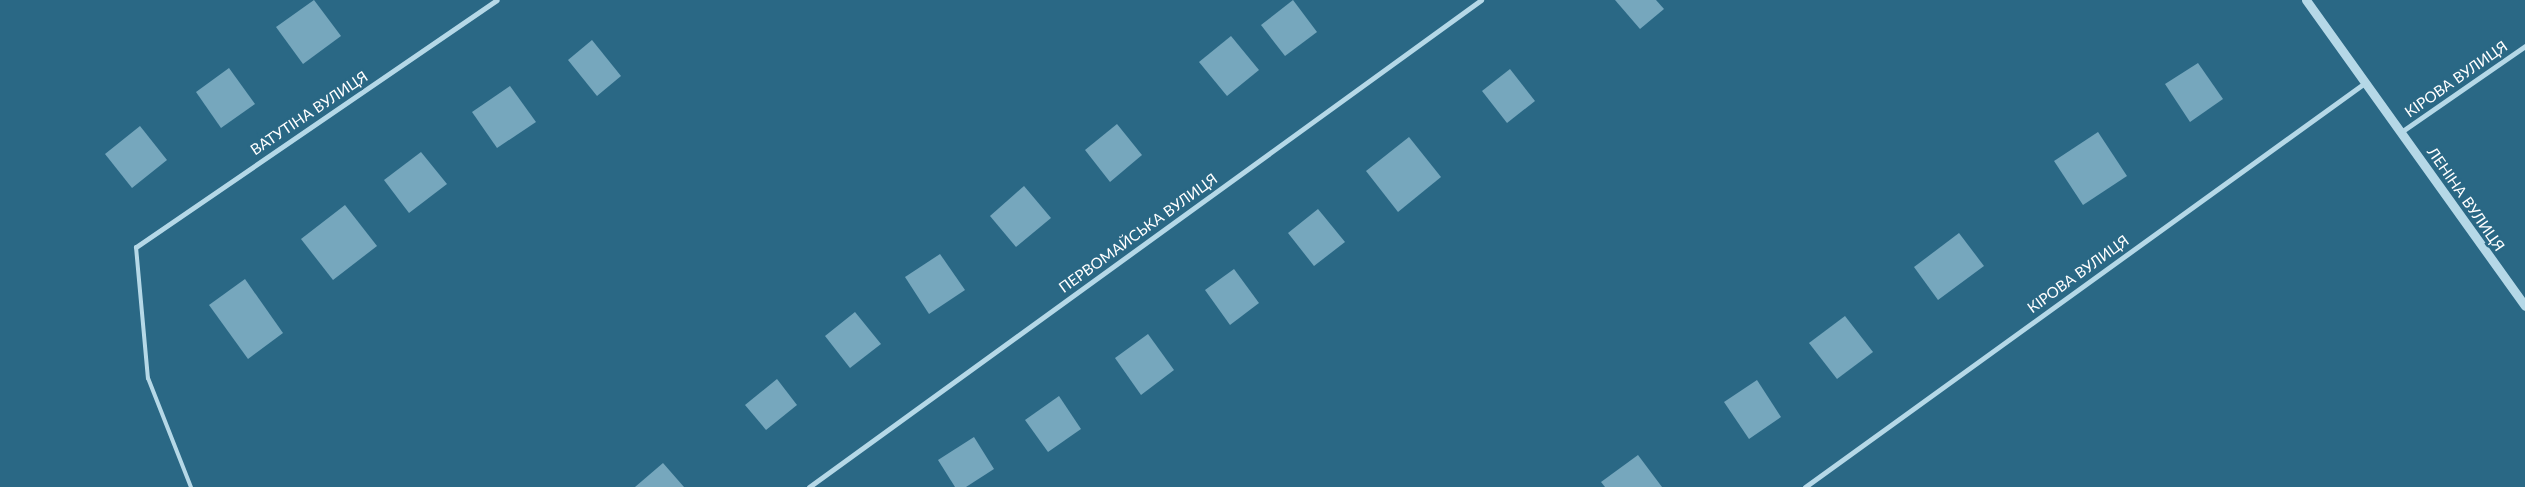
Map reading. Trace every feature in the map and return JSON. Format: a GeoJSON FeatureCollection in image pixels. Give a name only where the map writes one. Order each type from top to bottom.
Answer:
{"type":"FeatureCollection","features":[{"type":"Feature","properties":{"kind":"street","name":"ВАТУТІНА ВУЛИЦЯ"},"geometry":{"type":"LineString","coordinates":[[136,248],[497,0]]}},
{"type":"Feature","properties":{"kind":"street","name":"ПЕРВОМАЙСЬКА ВУЛИЦЯ"},"geometry":{"type":"LineString","coordinates":[[809,487],[1481,0]]}},
{"type":"Feature","properties":{"kind":"street","name":"ЛЕНІНА ВУЛИЦЯ"},"geometry":{"type":"LineString","coordinates":[[2306,0],[2525,306]]}},
{"type":"Feature","properties":{"kind":"street","name":"КІРОВА ВУЛИЦЯ"},"geometry":{"type":"LineString","coordinates":[[2401,132],[2525,46]]}},
{"type":"Feature","properties":{"kind":"street","name":"КІРОВА ВУЛИЦЯ"},"geometry":{"type":"LineString","coordinates":[[1805,487],[2366,82]]}},
{"type":"Feature","properties":{"kind":"lane"},"geometry":{"type":"LineString","coordinates":[[136,248],[148,378],[191,487]]}},
{"type":"Feature","properties":{"kind":"building"},"geometry":{"type":"Polygon","coordinates":[[[314,0],[341,36],[303,64],[276,27],[314,0]]]}},
{"type":"Feature","properties":{"kind":"building"},"geometry":{"type":"Polygon","coordinates":[[[1293,0],[1317,32],[1285,56],[1261,25],[1293,0]]]}},
{"type":"Feature","properties":{"kind":"building"},"geometry":{"type":"Polygon","coordinates":[[[1615,0],[1656,0],[1664,9],[1640,29],[1615,0]]]}},
{"type":"Feature","properties":{"kind":"building"},"geometry":{"type":"Polygon","coordinates":[[[1231,36],[1259,70],[1227,96],[1199,62],[1231,36]]]}},
{"type":"Feature","properties":{"kind":"building"},"geometry":{"type":"Polygon","coordinates":[[[592,40],[621,76],[597,96],[568,60],[592,40]]]}},
{"type":"Feature","properties":{"kind":"building"},"geometry":{"type":"Polygon","coordinates":[[[2198,63],[2223,99],[2190,122],[2165,84],[2198,63]]]}},
{"type":"Feature","properties":{"kind":"building"},"geometry":{"type":"Polygon","coordinates":[[[229,68],[255,104],[221,128],[196,92],[229,68]]]}},
{"type":"Feature","properties":{"kind":"building"},"geometry":{"type":"Polygon","coordinates":[[[1510,69],[1535,101],[1507,123],[1482,91],[1510,69]]]}},
{"type":"Feature","properties":{"kind":"building"},"geometry":{"type":"Polygon","coordinates":[[[510,86],[536,122],[497,148],[472,112],[510,86]]]}},
{"type":"Feature","properties":{"kind":"building"},"geometry":{"type":"Polygon","coordinates":[[[1117,124],[1142,155],[1110,182],[1085,150],[1117,124]]]}},
{"type":"Feature","properties":{"kind":"building"},"geometry":{"type":"Polygon","coordinates":[[[140,126],[167,160],[132,188],[105,154],[140,126]]]}},
{"type":"Feature","properties":{"kind":"building"},"geometry":{"type":"Polygon","coordinates":[[[2098,132],[2127,176],[2083,205],[2054,161],[2098,132]]]}},
{"type":"Feature","properties":{"kind":"building"},"geometry":{"type":"Polygon","coordinates":[[[1409,137],[1441,177],[1398,212],[1366,171],[1409,137]]]}},
{"type":"Feature","properties":{"kind":"building"},"geometry":{"type":"Polygon","coordinates":[[[421,152],[447,184],[409,213],[384,180],[421,152]]]}},
{"type":"Feature","properties":{"kind":"building"},"geometry":{"type":"Polygon","coordinates":[[[1024,186],[1051,218],[1016,247],[990,216],[1024,186]]]}},
{"type":"Feature","properties":{"kind":"building"},"geometry":{"type":"Polygon","coordinates":[[[345,205],[377,246],[333,280],[301,239],[345,205]]]}},
{"type":"Feature","properties":{"kind":"building"},"geometry":{"type":"Polygon","coordinates":[[[1318,209],[1345,242],[1314,266],[1288,233],[1318,209]]]}},
{"type":"Feature","properties":{"kind":"building"},"geometry":{"type":"Polygon","coordinates":[[[1959,233],[1984,266],[1938,300],[1914,267],[1959,233]]]}},
{"type":"Feature","properties":{"kind":"building"},"geometry":{"type":"Polygon","coordinates":[[[940,254],[965,290],[929,314],[905,277],[940,254]]]}},
{"type":"Feature","properties":{"kind":"building"},"geometry":{"type":"Polygon","coordinates":[[[1234,269],[1259,303],[1230,325],[1205,290],[1234,269]]]}},
{"type":"Feature","properties":{"kind":"building"},"geometry":{"type":"Polygon","coordinates":[[[245,279],[283,333],[248,359],[209,305],[245,279]]]}},
{"type":"Feature","properties":{"kind":"building"},"geometry":{"type":"Polygon","coordinates":[[[855,312],[881,344],[850,368],[825,336],[855,312]]]}},
{"type":"Feature","properties":{"kind":"building"},"geometry":{"type":"Polygon","coordinates":[[[1845,316],[1873,352],[1837,379],[1809,343],[1845,316]]]}},
{"type":"Feature","properties":{"kind":"building"},"geometry":{"type":"Polygon","coordinates":[[[1148,334],[1174,370],[1141,395],[1115,358],[1148,334]]]}},
{"type":"Feature","properties":{"kind":"building"},"geometry":{"type":"Polygon","coordinates":[[[777,379],[797,405],[766,430],[745,405],[777,379]]]}},
{"type":"Feature","properties":{"kind":"building"},"geometry":{"type":"Polygon","coordinates":[[[1757,380],[1781,417],[1749,439],[1724,402],[1757,380]]]}},
{"type":"Feature","properties":{"kind":"building"},"geometry":{"type":"Polygon","coordinates":[[[1059,396],[1081,429],[1048,452],[1025,420],[1059,396]]]}},
{"type":"Feature","properties":{"kind":"building"},"geometry":{"type":"Polygon","coordinates":[[[974,437],[994,469],[966,487],[955,487],[938,460],[974,437]]]}},
{"type":"Feature","properties":{"kind":"building"},"geometry":{"type":"Polygon","coordinates":[[[1638,455],[1662,487],[1605,487],[1601,482],[1638,455]]]}},
{"type":"Feature","properties":{"kind":"building"},"geometry":{"type":"Polygon","coordinates":[[[663,463],[684,487],[635,487],[663,463]]]}}]}
